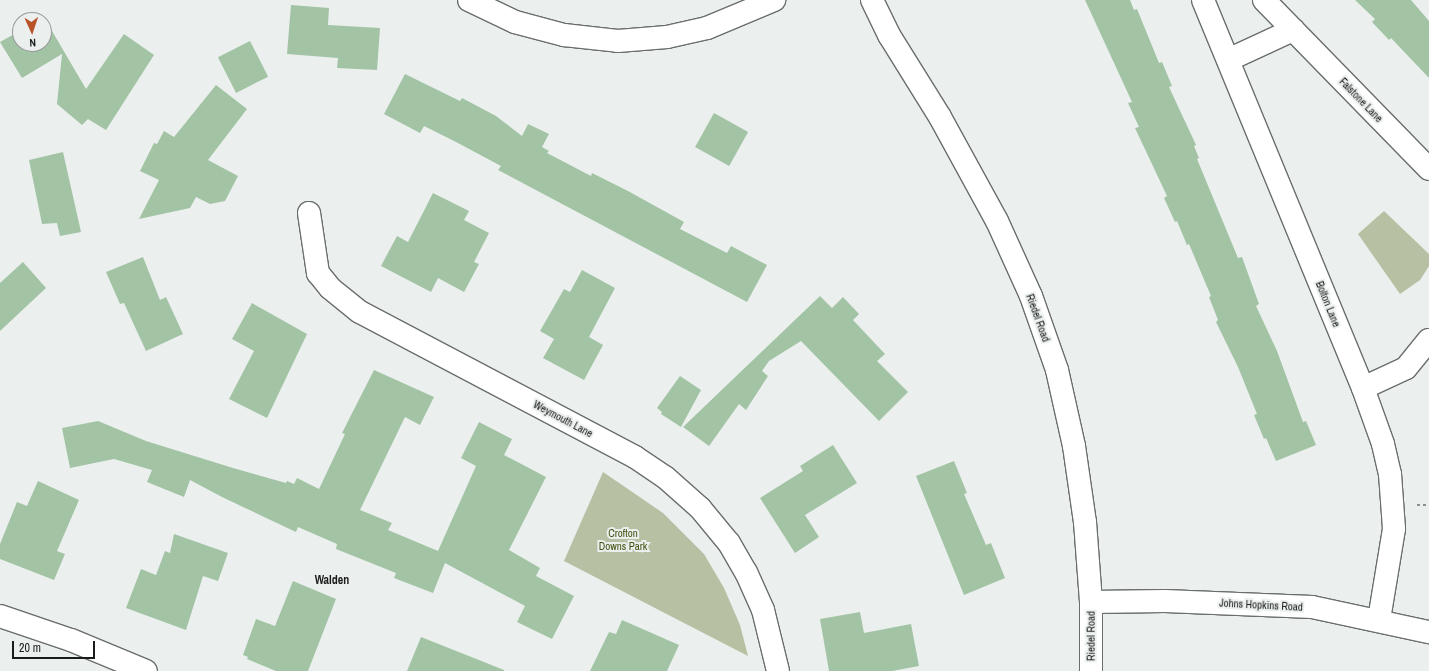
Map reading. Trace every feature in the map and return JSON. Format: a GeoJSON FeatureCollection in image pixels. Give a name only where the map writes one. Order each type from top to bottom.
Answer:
{"type":"FeatureCollection","features":[{"type":"Feature","properties":{"kind":"street"},"geometry":{"type":"LineString","coordinates":[[469,0],[515,22],[564,35],[618,41],[667,37],[707,28],[774,0]]}},
{"type":"Feature","properties":{"kind":"street","name":"Riedel Road"},"geometry":{"type":"LineString","coordinates":[[872,0],[889,35],[940,117],[997,221],[1031,296],[1056,370],[1074,446],[1085,522],[1091,602],[1091,671]]}},
{"type":"Feature","properties":{"kind":"street","name":"Bolton Lane"},"geometry":{"type":"LineString","coordinates":[[1203,0],[1363,388],[1383,444],[1395,507],[1394,529],[1379,620]]}},
{"type":"Feature","properties":{"kind":"street","name":"Falstone Lane"},"geometry":{"type":"LineString","coordinates":[[1264,0],[1429,169]]}},
{"type":"Feature","properties":{"kind":"street"},"geometry":{"type":"LineString","coordinates":[[1228,60],[1293,30]]}},
{"type":"Feature","properties":{"kind":"street","name":"Weymouth Lane"},"geometry":{"type":"LineString","coordinates":[[309,213],[318,273],[330,288],[360,312],[635,457],[666,477],[700,508],[729,543],[746,572],[763,610],[778,671]]}},
{"type":"Feature","properties":{"kind":"street"},"geometry":{"type":"LineString","coordinates":[[1363,388],[1406,368],[1429,340]]}},
{"type":"Feature","properties":{"kind":"street","name":"Johns Hopkins Road"},"geometry":{"type":"LineString","coordinates":[[1091,602],[1165,601],[1312,607],[1379,620],[1429,632]]}},
{"type":"Feature","properties":{"kind":"street"},"geometry":{"type":"LineString","coordinates":[[0,616],[71,640],[146,671]]}},
{"type":"Feature","properties":{"kind":"green space"},"geometry":{"type":"Polygon","coordinates":[[[1384,211],[1429,254],[1429,266],[1420,280],[1400,294],[1358,234],[1384,211]]]}},
{"type":"Feature","properties":{"kind":"green space","name":"Crofton Downs Park"},"geometry":{"type":"Polygon","coordinates":[[[603,472],[663,513],[704,554],[724,588],[740,625],[748,656],[564,561],[603,472]]]}},
{"type":"Feature","properties":{"kind":"building"},"geometry":{"type":"Polygon","coordinates":[[[1085,0],[1130,0],[1134,10],[1137,9],[1159,63],[1162,62],[1172,86],[1169,87],[1196,145],[1194,146],[1199,158],[1197,159],[1238,258],[1242,257],[1259,304],[1256,306],[1277,351],[1303,422],[1306,421],[1316,445],[1276,461],[1266,438],[1264,439],[1254,415],[1257,414],[1238,367],[1216,322],[1218,320],[1209,297],[1211,296],[1189,244],[1187,245],[1177,221],[1175,222],[1164,198],[1167,196],[1135,128],[1139,127],[1128,103],[1132,102],[1085,0]]]}},
{"type":"Feature","properties":{"kind":"building"},"geometry":{"type":"Polygon","coordinates":[[[1355,0],[1411,0],[1429,21],[1429,78],[1391,38],[1389,40],[1372,22],[1375,19],[1355,0]]]}},
{"type":"Feature","properties":{"kind":"building"},"geometry":{"type":"Polygon","coordinates":[[[291,5],[329,8],[328,25],[380,28],[377,70],[337,68],[338,58],[287,54],[291,5]]]}},
{"type":"Feature","properties":{"kind":"building"},"geometry":{"type":"Polygon","coordinates":[[[52,31],[86,89],[124,34],[154,55],[106,130],[88,119],[82,125],[57,104],[62,54],[22,78],[0,42],[12,35],[12,52],[52,52],[52,31]]]}},
{"type":"Feature","properties":{"kind":"building"},"geometry":{"type":"Polygon","coordinates":[[[250,41],[268,77],[236,93],[218,57],[250,41]]]}},
{"type":"Feature","properties":{"kind":"building"},"geometry":{"type":"Polygon","coordinates":[[[405,74],[460,101],[462,98],[496,116],[522,136],[528,124],[549,134],[542,147],[549,151],[547,153],[591,176],[592,173],[628,191],[684,222],[680,229],[727,253],[731,246],[767,265],[747,302],[498,170],[501,166],[456,142],[424,126],[420,133],[384,114],[405,74]]]}},
{"type":"Feature","properties":{"kind":"building"},"geometry":{"type":"Polygon","coordinates":[[[216,85],[247,109],[208,160],[238,176],[225,201],[210,204],[196,197],[190,208],[139,219],[159,180],[140,171],[154,143],[157,144],[164,131],[174,137],[216,85]]]}},
{"type":"Feature","properties":{"kind":"building"},"geometry":{"type":"Polygon","coordinates":[[[714,113],[748,132],[729,166],[695,147],[714,113]]]}},
{"type":"Feature","properties":{"kind":"building"},"geometry":{"type":"Polygon","coordinates":[[[63,152],[81,232],[60,236],[57,223],[42,224],[29,160],[63,152]]]}},
{"type":"Feature","properties":{"kind":"building"},"geometry":{"type":"Polygon","coordinates":[[[433,193],[469,211],[464,220],[489,233],[474,262],[479,264],[464,292],[438,278],[431,292],[381,266],[397,236],[408,242],[433,193]]]}},
{"type":"Feature","properties":{"kind":"building"},"geometry":{"type":"Polygon","coordinates":[[[143,257],[160,300],[166,297],[183,334],[146,351],[124,303],[120,304],[106,272],[143,257]]]}},
{"type":"Feature","properties":{"kind":"building"},"geometry":{"type":"Polygon","coordinates":[[[23,262],[46,288],[0,331],[0,283],[23,262]]]}},
{"type":"Feature","properties":{"kind":"building"},"geometry":{"type":"Polygon","coordinates":[[[582,270],[615,288],[589,337],[603,345],[584,380],[543,358],[554,339],[540,331],[564,289],[570,292],[582,270]]]}},
{"type":"Feature","properties":{"kind":"building"},"geometry":{"type":"Polygon","coordinates":[[[820,296],[832,308],[843,297],[859,314],[853,320],[885,354],[877,361],[908,392],[879,421],[801,341],[769,361],[762,371],[768,376],[746,410],[739,404],[709,446],[683,427],[820,296]]]}},
{"type":"Feature","properties":{"kind":"building"},"geometry":{"type":"Polygon","coordinates":[[[252,303],[307,334],[267,418],[229,399],[254,351],[232,339],[252,303]]]}},
{"type":"Feature","properties":{"kind":"building"},"geometry":{"type":"Polygon","coordinates":[[[374,370],[434,397],[420,425],[405,417],[360,510],[392,523],[388,530],[438,551],[476,466],[461,458],[479,422],[512,439],[504,455],[546,477],[509,550],[540,568],[536,576],[574,596],[552,639],[517,622],[525,606],[445,563],[433,593],[394,578],[396,573],[336,549],[337,544],[298,527],[296,532],[190,480],[184,497],[147,482],[152,470],[114,459],[70,468],[62,428],[98,421],[146,441],[233,468],[286,483],[287,481],[294,484],[297,478],[319,489],[345,434],[342,433],[374,370]]]}},
{"type":"Feature","properties":{"kind":"building"},"geometry":{"type":"Polygon","coordinates":[[[680,376],[701,390],[681,427],[661,414],[662,412],[657,408],[680,376]]]}},
{"type":"Feature","properties":{"kind":"building"},"geometry":{"type":"Polygon","coordinates":[[[833,445],[857,483],[805,515],[819,537],[795,553],[760,498],[803,471],[800,466],[833,445]]]}},
{"type":"Feature","properties":{"kind":"building"},"geometry":{"type":"Polygon","coordinates":[[[954,461],[967,493],[964,494],[986,545],[991,543],[1005,578],[964,595],[916,476],[954,461]]]}},
{"type":"Feature","properties":{"kind":"building"},"geometry":{"type":"Polygon","coordinates":[[[38,481],[79,500],[57,551],[65,554],[54,580],[0,559],[0,544],[17,502],[27,506],[38,481]]]}},
{"type":"Feature","properties":{"kind":"building"},"geometry":{"type":"Polygon","coordinates":[[[174,534],[228,553],[218,581],[203,576],[186,630],[126,608],[141,569],[156,575],[165,551],[170,553],[174,534]]]}},
{"type":"Feature","properties":{"kind":"building"},"geometry":{"type":"Polygon","coordinates":[[[293,581],[336,599],[308,671],[276,671],[247,659],[248,657],[243,655],[256,619],[275,626],[293,581]]]}},
{"type":"Feature","properties":{"kind":"building"},"geometry":{"type":"Polygon","coordinates":[[[860,612],[864,633],[911,624],[919,666],[892,671],[829,671],[820,619],[860,612]]]}},
{"type":"Feature","properties":{"kind":"building"},"geometry":{"type":"Polygon","coordinates":[[[622,620],[679,645],[667,671],[590,671],[609,632],[616,634],[622,620]]]}},
{"type":"Feature","properties":{"kind":"building"},"geometry":{"type":"Polygon","coordinates":[[[421,637],[504,670],[504,671],[407,671],[421,637]]]}},
{"type":"Feature","properties":{"kind":"district","name":"Walden"},"geometry":{"type":"Point","coordinates":[332,581]}}]}
